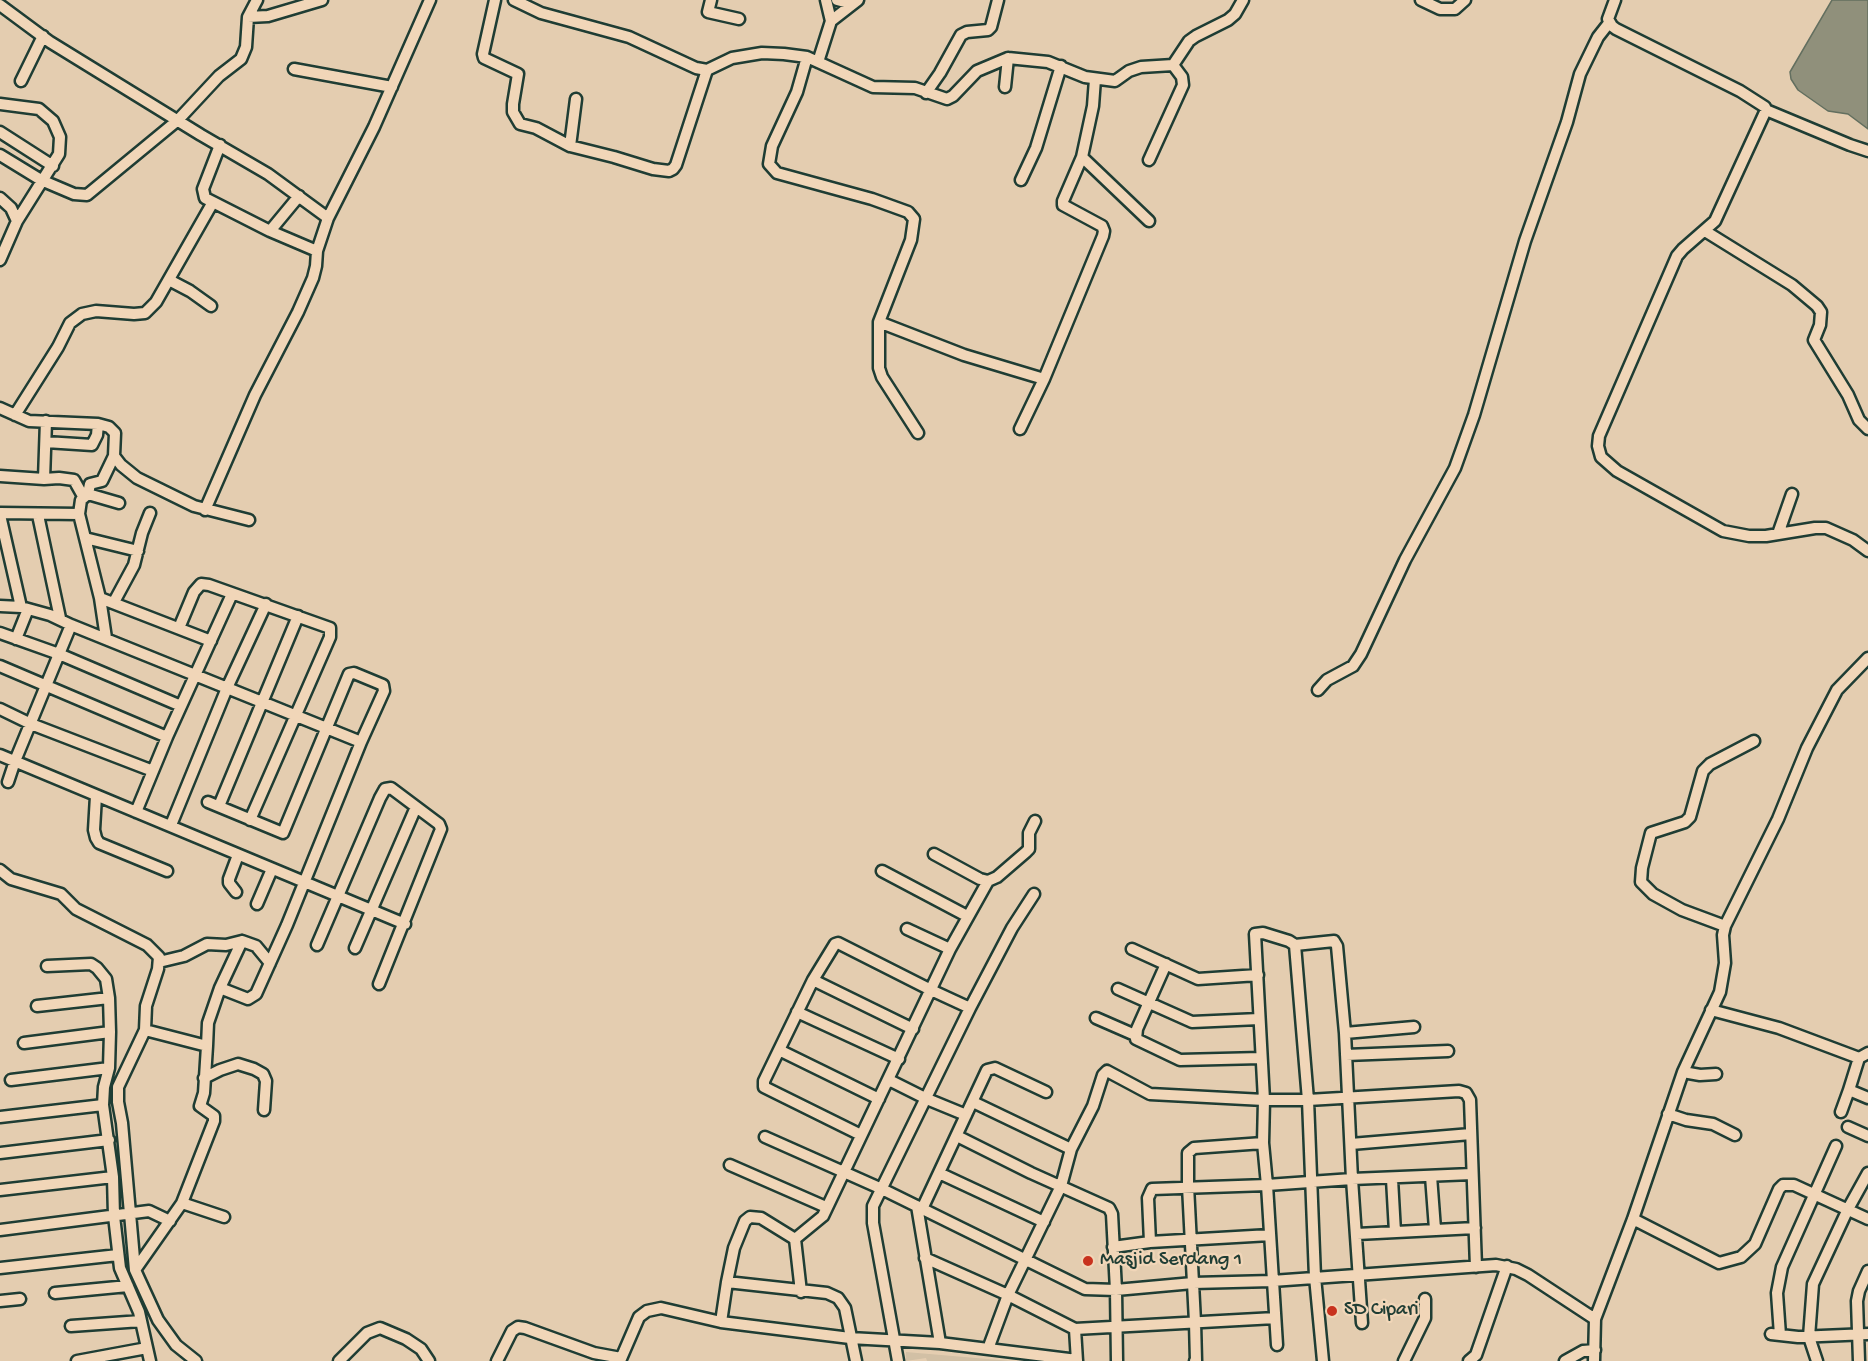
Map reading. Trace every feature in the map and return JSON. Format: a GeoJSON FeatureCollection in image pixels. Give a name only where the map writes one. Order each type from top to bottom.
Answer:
{"type":"FeatureCollection","features":[{"type":"Feature","properties":{"kind":"street"},"geometry":{"type":"LineString","coordinates":[[0,155],[41,180],[74,194],[87,195],[178,120],[219,76],[241,59],[246,47],[248,16],[257,0]]}},
{"type":"Feature","properties":{"kind":"street"},"geometry":{"type":"LineString","coordinates":[[248,16],[268,16],[322,0]]}},
{"type":"Feature","properties":{"kind":"street"},"geometry":{"type":"LineString","coordinates":[[205,510],[255,394],[298,312],[316,266],[317,251],[328,218],[374,127],[430,0]]}},
{"type":"Feature","properties":{"kind":"street"},"geometry":{"type":"LineString","coordinates":[[495,0],[484,58],[518,74],[513,112],[520,124],[536,128],[570,146],[660,171],[673,169],[707,70]]}},
{"type":"Feature","properties":{"kind":"street"},"geometry":{"type":"LineString","coordinates":[[514,0],[541,13],[629,37],[696,68],[707,70],[721,62],[742,56],[784,54],[807,57],[873,87],[915,88],[947,99],[951,98],[977,71],[1008,58],[1029,59],[1061,66],[1071,72],[1095,79],[1115,81],[1141,67],[1173,64],[1189,41],[1228,20],[1235,14],[1243,0]]}},
{"type":"Feature","properties":{"kind":"street"},"geometry":{"type":"LineString","coordinates":[[711,0],[708,12],[739,19]]}},
{"type":"Feature","properties":{"kind":"street"},"geometry":{"type":"LineString","coordinates":[[818,62],[831,21],[826,0]]}},
{"type":"Feature","properties":{"kind":"street"},"geometry":{"type":"LineString","coordinates":[[837,0],[855,2]]}},
{"type":"Feature","properties":{"kind":"street"},"geometry":{"type":"LineString","coordinates":[[926,93],[962,35],[967,32],[988,30],[991,27],[998,0]]}},
{"type":"Feature","properties":{"kind":"street"},"geometry":{"type":"LineString","coordinates":[[1421,0],[1440,9],[1455,9],[1466,0]]}},
{"type":"Feature","properties":{"kind":"street"},"geometry":{"type":"LineString","coordinates":[[1318,690],[1328,680],[1353,666],[1361,654],[1405,560],[1455,468],[1474,415],[1525,241],[1567,122],[1581,74],[1598,37],[1609,23],[1609,14],[1615,0]]}},
{"type":"Feature","properties":{"kind":"street"},"geometry":{"type":"LineString","coordinates":[[831,21],[855,2]]}},
{"type":"Feature","properties":{"kind":"street"},"geometry":{"type":"LineString","coordinates":[[0,5],[42,36],[251,162],[328,218]]}},
{"type":"Feature","properties":{"kind":"street"},"geometry":{"type":"LineString","coordinates":[[1609,23],[1638,41],[1740,92],[1765,106],[1766,110],[1868,151]]}},
{"type":"Feature","properties":{"kind":"street"},"geometry":{"type":"LineString","coordinates":[[21,81],[42,36]]}},
{"type":"Feature","properties":{"kind":"street"},"geometry":{"type":"LineString","coordinates":[[807,57],[796,92],[772,146],[769,164],[777,173],[872,200],[912,215],[915,219],[911,240],[879,322],[879,368],[918,433]]}},
{"type":"Feature","properties":{"kind":"street"},"geometry":{"type":"LineString","coordinates":[[1005,87],[1008,58]]}},
{"type":"Feature","properties":{"kind":"street"},"geometry":{"type":"LineString","coordinates":[[1149,160],[1183,86],[1182,76],[1173,64]]}},
{"type":"Feature","properties":{"kind":"street"},"geometry":{"type":"LineString","coordinates":[[1021,180],[1036,148],[1061,66]]}},
{"type":"Feature","properties":{"kind":"street"},"geometry":{"type":"LineString","coordinates":[[294,69],[392,87]]}},
{"type":"Feature","properties":{"kind":"street"},"geometry":{"type":"LineString","coordinates":[[1020,429],[1044,379],[1103,236],[1102,226],[1063,205],[1082,157],[1093,106],[1095,79]]}},
{"type":"Feature","properties":{"kind":"street"},"geometry":{"type":"LineString","coordinates":[[570,146],[576,99]]}},
{"type":"Feature","properties":{"kind":"street"},"geometry":{"type":"LineString","coordinates":[[0,104],[39,108],[53,121],[61,146],[53,166],[41,180],[17,221],[0,260]]}},
{"type":"Feature","properties":{"kind":"street"},"geometry":{"type":"LineString","coordinates":[[1766,110],[1715,221],[1677,256],[1599,436],[1598,446],[1601,457],[1617,471],[1723,531],[1742,535],[1778,534],[1826,528],[1853,540],[1868,551]]}},
{"type":"Feature","properties":{"kind":"street"},"geometry":{"type":"LineString","coordinates":[[0,132],[53,166]]}},
{"type":"Feature","properties":{"kind":"street"},"geometry":{"type":"LineString","coordinates":[[220,145],[203,192],[205,198],[270,231],[317,251]]}},
{"type":"Feature","properties":{"kind":"street"},"geometry":{"type":"LineString","coordinates":[[1082,157],[1149,221]]}},
{"type":"Feature","properties":{"kind":"street"},"geometry":{"type":"LineString","coordinates":[[270,231],[299,196]]}},
{"type":"Feature","properties":{"kind":"street"},"geometry":{"type":"LineString","coordinates":[[0,198],[11,208],[17,221]]}},
{"type":"Feature","properties":{"kind":"street"},"geometry":{"type":"LineString","coordinates":[[15,415],[58,347],[70,323],[82,314],[96,311],[145,313],[156,302],[213,202]]}},
{"type":"Feature","properties":{"kind":"street"},"geometry":{"type":"LineString","coordinates":[[1705,231],[1792,285],[1817,306],[1821,312],[1820,325],[1814,340],[1848,394],[1859,420],[1868,429]]}},
{"type":"Feature","properties":{"kind":"street"},"geometry":{"type":"LineString","coordinates":[[169,280],[211,306]]}},
{"type":"Feature","properties":{"kind":"street"},"geometry":{"type":"LineString","coordinates":[[879,322],[964,355],[1044,379]]}},
{"type":"Feature","properties":{"kind":"street"},"geometry":{"type":"LineString","coordinates":[[0,408],[29,421],[98,424],[114,431],[114,456],[102,481],[90,484],[79,514],[100,598],[106,638]]}},
{"type":"Feature","properties":{"kind":"street"},"geometry":{"type":"LineString","coordinates":[[44,479],[46,421]]}},
{"type":"Feature","properties":{"kind":"street"},"geometry":{"type":"LineString","coordinates":[[46,442],[90,446],[94,443],[98,424]]}},
{"type":"Feature","properties":{"kind":"street"},"geometry":{"type":"LineString","coordinates":[[114,456],[137,478],[168,495],[205,510],[249,520]]}},
{"type":"Feature","properties":{"kind":"street"},"geometry":{"type":"LineString","coordinates":[[0,476],[74,480],[86,495],[119,503]]}},
{"type":"Feature","properties":{"kind":"street"},"geometry":{"type":"LineString","coordinates":[[1778,534],[1792,494]]}},
{"type":"Feature","properties":{"kind":"street"},"geometry":{"type":"LineString","coordinates":[[114,602],[134,565],[150,513]]}},
{"type":"Feature","properties":{"kind":"street"},"geometry":{"type":"LineString","coordinates":[[16,639],[24,608],[0,514],[79,514]]}},
{"type":"Feature","properties":{"kind":"street"},"geometry":{"type":"LineString","coordinates":[[38,515],[60,618]]}},
{"type":"Feature","properties":{"kind":"street"},"geometry":{"type":"LineString","coordinates":[[85,538],[138,550]]}},
{"type":"Feature","properties":{"kind":"street"},"geometry":{"type":"LineString","coordinates":[[179,628],[194,592],[201,584],[266,604],[330,628],[331,634],[297,716],[250,820]]}},
{"type":"Feature","properties":{"kind":"street"},"geometry":{"type":"LineString","coordinates":[[136,812],[167,737],[232,594]]}},
{"type":"Feature","properties":{"kind":"street"},"geometry":{"type":"LineString","coordinates":[[100,598],[211,641]]}},
{"type":"Feature","properties":{"kind":"street"},"geometry":{"type":"LineString","coordinates":[[171,825],[227,688],[266,604]]}},
{"type":"Feature","properties":{"kind":"street"},"geometry":{"type":"LineString","coordinates":[[0,606],[24,608],[60,618],[71,625],[361,742]]}},
{"type":"Feature","properties":{"kind":"street"},"geometry":{"type":"LineString","coordinates":[[220,988],[248,999],[256,994],[384,688],[383,685],[354,673],[349,674],[287,835],[213,804],[263,703],[298,616]]}},
{"type":"Feature","properties":{"kind":"street"},"geometry":{"type":"LineString","coordinates":[[8,782],[71,625]]}},
{"type":"Feature","properties":{"kind":"street"},"geometry":{"type":"LineString","coordinates":[[0,633],[60,654],[181,706]]}},
{"type":"Feature","properties":{"kind":"street"},"geometry":{"type":"LineString","coordinates":[[1565,1361],[1583,1351],[1594,1356],[1596,1319],[1683,1072],[1720,992],[1723,980],[1725,926],[1778,819],[1807,748],[1837,690],[1868,658]]}},
{"type":"Feature","properties":{"kind":"street"},"geometry":{"type":"LineString","coordinates":[[0,666],[167,737]]}},
{"type":"Feature","properties":{"kind":"street"},"geometry":{"type":"LineString","coordinates":[[0,709],[31,724],[153,771]]}},
{"type":"Feature","properties":{"kind":"street"},"geometry":{"type":"LineString","coordinates":[[1725,926],[1682,910],[1653,894],[1641,882],[1642,868],[1651,833],[1685,822],[1690,817],[1703,771],[1710,764],[1754,741]]}},
{"type":"Feature","properties":{"kind":"street"},"geometry":{"type":"LineString","coordinates":[[0,755],[405,924]]}},
{"type":"Feature","properties":{"kind":"street"},"geometry":{"type":"LineString","coordinates":[[317,945],[386,789],[391,788],[439,824],[441,829],[380,984]]}},
{"type":"Feature","properties":{"kind":"street"},"geometry":{"type":"LineString","coordinates":[[96,796],[94,830],[99,843],[167,871]]}},
{"type":"Feature","properties":{"kind":"street"},"geometry":{"type":"LineString","coordinates":[[355,948],[416,807]]}},
{"type":"Feature","properties":{"kind":"street"},"geometry":{"type":"LineString","coordinates":[[934,854],[980,879],[988,880],[997,877],[1029,849],[1029,833],[1035,821]]}},
{"type":"Feature","properties":{"kind":"street"},"geometry":{"type":"LineString","coordinates":[[236,892],[229,883],[229,879],[238,855]]}},
{"type":"Feature","properties":{"kind":"street"},"geometry":{"type":"LineString","coordinates":[[256,904],[272,869]]}},
{"type":"Feature","properties":{"kind":"street"},"geometry":{"type":"LineString","coordinates":[[0,870],[11,879],[62,894],[82,913],[147,945],[155,952],[159,962],[147,1006],[145,1030],[118,1087],[118,1102],[122,1123],[135,1270],[158,1320],[176,1345],[196,1361]]}},
{"type":"Feature","properties":{"kind":"street"},"geometry":{"type":"LineString","coordinates":[[882,871],[967,916]]}},
{"type":"Feature","properties":{"kind":"street"},"geometry":{"type":"LineString","coordinates":[[795,1239],[821,1219],[950,950],[988,880]]}},
{"type":"Feature","properties":{"kind":"street"},"geometry":{"type":"LineString","coordinates":[[898,1361],[872,1218],[875,1200],[927,1099],[970,1008],[1012,928],[1034,894]]}},
{"type":"Feature","properties":{"kind":"street"},"geometry":{"type":"LineString","coordinates":[[907,929],[950,950]]}},
{"type":"Feature","properties":{"kind":"street"},"geometry":{"type":"LineString","coordinates":[[1277,1345],[1263,1143],[1264,1100],[1255,934],[1263,933],[1295,945],[1334,941],[1336,943],[1345,1033],[1362,1323]]}},
{"type":"Feature","properties":{"kind":"street"},"geometry":{"type":"LineString","coordinates":[[159,962],[184,956],[207,944],[226,945],[242,941],[256,946],[270,963]]}},
{"type":"Feature","properties":{"kind":"street"},"geometry":{"type":"LineString","coordinates":[[135,1270],[182,1203],[214,1121],[214,1116],[200,1106],[208,1023],[220,988],[242,941]]}},
{"type":"Feature","properties":{"kind":"street"},"geometry":{"type":"LineString","coordinates":[[861,1135],[764,1087],[764,1081],[797,1012],[833,946],[838,943],[970,1008]]}},
{"type":"Feature","properties":{"kind":"street"},"geometry":{"type":"LineString","coordinates":[[1295,945],[1308,1100],[1315,1277],[1323,1361]]}},
{"type":"Feature","properties":{"kind":"street"},"geometry":{"type":"LineString","coordinates":[[1132,949],[1198,979],[1258,975]]}},
{"type":"Feature","properties":{"kind":"street"},"geometry":{"type":"LineString","coordinates":[[47,966],[91,964],[98,968],[106,979],[110,1032],[109,1068],[104,1087],[104,1105],[118,1255],[120,1268],[141,1321],[150,1361]]}},
{"type":"Feature","properties":{"kind":"street"},"geometry":{"type":"LineString","coordinates":[[1135,1035],[1166,964]]}},
{"type":"Feature","properties":{"kind":"street"},"geometry":{"type":"LineString","coordinates":[[813,980],[913,1029]]}},
{"type":"Feature","properties":{"kind":"street"},"geometry":{"type":"LineString","coordinates":[[1118,989],[1192,1022],[1259,1019]]}},
{"type":"Feature","properties":{"kind":"street"},"geometry":{"type":"LineString","coordinates":[[37,1006],[109,998]]}},
{"type":"Feature","properties":{"kind":"street"},"geometry":{"type":"LineString","coordinates":[[1711,1010],[1779,1028],[1863,1055],[1841,1112]]}},
{"type":"Feature","properties":{"kind":"street"},"geometry":{"type":"LineString","coordinates":[[797,1012],[899,1059]]}},
{"type":"Feature","properties":{"kind":"street"},"geometry":{"type":"LineString","coordinates":[[1096,1018],[1135,1035],[1140,1042],[1180,1060],[1261,1058]]}},
{"type":"Feature","properties":{"kind":"street"},"geometry":{"type":"LineString","coordinates":[[1345,1033],[1414,1027]]}},
{"type":"Feature","properties":{"kind":"street"},"geometry":{"type":"LineString","coordinates":[[145,1030],[207,1046]]}},
{"type":"Feature","properties":{"kind":"street"},"geometry":{"type":"LineString","coordinates":[[24,1043],[110,1032]]}},
{"type":"Feature","properties":{"kind":"street"},"geometry":{"type":"LineString","coordinates":[[779,1050],[879,1099]]}},
{"type":"Feature","properties":{"kind":"street"},"geometry":{"type":"LineString","coordinates":[[1346,1055],[1448,1051]]}},
{"type":"Feature","properties":{"kind":"street"},"geometry":{"type":"LineString","coordinates":[[204,1078],[238,1064],[254,1069],[263,1074],[266,1081],[264,1110]]}},
{"type":"Feature","properties":{"kind":"street"},"geometry":{"type":"LineString","coordinates":[[11,1080],[109,1068]]}},
{"type":"Feature","properties":{"kind":"street"},"geometry":{"type":"LineString","coordinates":[[940,1343],[925,1258],[920,1207],[957,1136],[983,1077],[991,1068],[1046,1092]]}},
{"type":"Feature","properties":{"kind":"street"},"geometry":{"type":"LineString","coordinates":[[988,1349],[1008,1295],[1061,1186],[1071,1149],[1093,1106],[1103,1075],[1107,1071],[1150,1094],[1308,1100],[1463,1092],[1469,1096],[1470,1100],[1476,1267]]}},
{"type":"Feature","properties":{"kind":"street"},"geometry":{"type":"LineString","coordinates":[[1683,1072],[1700,1075],[1716,1074]]}},
{"type":"Feature","properties":{"kind":"street"},"geometry":{"type":"LineString","coordinates":[[889,1080],[966,1115]]}},
{"type":"Feature","properties":{"kind":"street"},"geometry":{"type":"LineString","coordinates":[[1849,1090],[1868,1098]]}},
{"type":"Feature","properties":{"kind":"street"},"geometry":{"type":"LineString","coordinates":[[973,1102],[1071,1149]]}},
{"type":"Feature","properties":{"kind":"street"},"geometry":{"type":"LineString","coordinates":[[0,1117],[104,1105]]}},
{"type":"Feature","properties":{"kind":"street"},"geometry":{"type":"LineString","coordinates":[[1668,1114],[1686,1120],[1713,1124],[1735,1135]]}},
{"type":"Feature","properties":{"kind":"street"},"geometry":{"type":"LineString","coordinates":[[1848,1127],[1868,1136]]}},
{"type":"Feature","properties":{"kind":"street"},"geometry":{"type":"LineString","coordinates":[[1352,1144],[1471,1134]]}},
{"type":"Feature","properties":{"kind":"street"},"geometry":{"type":"LineString","coordinates":[[957,1136],[1109,1208],[1112,1214],[1116,1290],[1117,1361]]}},
{"type":"Feature","properties":{"kind":"street"},"geometry":{"type":"LineString","coordinates":[[765,1137],[882,1189],[1085,1288],[1116,1290],[1193,1283],[1272,1281],[1496,1265],[1507,1266],[1528,1275],[1596,1319]]}},
{"type":"Feature","properties":{"kind":"street"},"geometry":{"type":"LineString","coordinates":[[0,1154],[109,1140]]}},
{"type":"Feature","properties":{"kind":"street"},"geometry":{"type":"LineString","coordinates":[[1195,1361],[1196,1322],[1187,1157],[1191,1149],[1263,1143]]}},
{"type":"Feature","properties":{"kind":"street"},"geometry":{"type":"LineString","coordinates":[[1836,1146],[1780,1275],[1775,1334],[1809,1337],[1863,1334]]}},
{"type":"Feature","properties":{"kind":"street"},"geometry":{"type":"LineString","coordinates":[[730,1165],[826,1207]]}},
{"type":"Feature","properties":{"kind":"street"},"geometry":{"type":"LineString","coordinates":[[939,1173],[1044,1222]]}},
{"type":"Feature","properties":{"kind":"street"},"geometry":{"type":"LineString","coordinates":[[1817,1361],[1809,1337],[1813,1284],[1848,1209],[1868,1173]]}},
{"type":"Feature","properties":{"kind":"street"},"geometry":{"type":"LineString","coordinates":[[1149,1242],[1148,1198],[1150,1191],[1155,1188],[1267,1185],[1473,1174]]}},
{"type":"Feature","properties":{"kind":"street"},"geometry":{"type":"LineString","coordinates":[[1431,1176],[1435,1229]]}},
{"type":"Feature","properties":{"kind":"street"},"geometry":{"type":"LineString","coordinates":[[0,1190],[112,1177]]}},
{"type":"Feature","properties":{"kind":"street"},"geometry":{"type":"LineString","coordinates":[[1392,1179],[1395,1232]]}},
{"type":"Feature","properties":{"kind":"street"},"geometry":{"type":"LineString","coordinates":[[1633,1219],[1719,1263],[1728,1262],[1747,1254],[1755,1244],[1779,1189],[1783,1185],[1794,1185],[1868,1218]]}},
{"type":"Feature","properties":{"kind":"street"},"geometry":{"type":"LineString","coordinates":[[182,1203],[224,1217]]}},
{"type":"Feature","properties":{"kind":"street"},"geometry":{"type":"LineString","coordinates":[[0,1230],[149,1211],[170,1221]]}},
{"type":"Feature","properties":{"kind":"street"},"geometry":{"type":"LineString","coordinates":[[721,1322],[731,1262],[745,1221],[750,1217],[761,1218],[795,1239]]}},
{"type":"Feature","properties":{"kind":"street"},"geometry":{"type":"LineString","coordinates":[[1357,1234],[1474,1228]]}},
{"type":"Feature","properties":{"kind":"street"},"geometry":{"type":"LineString","coordinates":[[1113,1247],[1149,1242],[1270,1235]]}},
{"type":"Feature","properties":{"kind":"street"},"geometry":{"type":"LineString","coordinates":[[795,1239],[801,1292]]}},
{"type":"Feature","properties":{"kind":"street"},"geometry":{"type":"LineString","coordinates":[[0,1268],[118,1255]]}},
{"type":"Feature","properties":{"kind":"street"},"geometry":{"type":"LineString","coordinates":[[925,1258],[1008,1295],[1075,1329],[1275,1318]]}},
{"type":"Feature","properties":{"kind":"street"},"geometry":{"type":"LineString","coordinates":[[1469,1361],[1476,1355],[1507,1266]]}},
{"type":"Feature","properties":{"kind":"street"},"geometry":{"type":"LineString","coordinates":[[1859,1361],[1863,1334],[1857,1301],[1868,1271]]}},
{"type":"Feature","properties":{"kind":"street"},"geometry":{"type":"LineString","coordinates":[[727,1282],[801,1292],[827,1293],[838,1298],[845,1308],[856,1361]]}},
{"type":"Feature","properties":{"kind":"street"},"geometry":{"type":"LineString","coordinates":[[55,1293],[128,1286]]}},
{"type":"Feature","properties":{"kind":"street"},"geometry":{"type":"LineString","coordinates":[[0,1301],[20,1299]]}},
{"type":"Feature","properties":{"kind":"street"},"geometry":{"type":"LineString","coordinates":[[1404,1361],[1425,1318],[1425,1299]]}},
{"type":"Feature","properties":{"kind":"street"},"geometry":{"type":"LineString","coordinates":[[497,1361],[512,1331],[518,1328],[525,1328],[594,1353],[621,1359],[639,1317],[647,1311],[661,1308],[721,1322],[850,1338],[940,1343],[1077,1361],[1075,1329]]}},
{"type":"Feature","properties":{"kind":"street"},"geometry":{"type":"LineString","coordinates":[[71,1326],[141,1321]]}},
{"type":"Feature","properties":{"kind":"street"},"geometry":{"type":"LineString","coordinates":[[339,1361],[367,1332],[380,1328],[421,1348],[429,1361]]}},
{"type":"Feature","properties":{"kind":"street"},"geometry":{"type":"LineString","coordinates":[[77,1361],[147,1348]]}},
{"type":"Feature","properties":{"kind":"shaded area"},"geometry":{"type":"Polygon","coordinates":[[[1832,0],[1868,0],[1868,129],[1848,114],[1828,111],[1798,90],[1791,79],[1790,72],[1832,0]]]}},
{"type":"Feature","properties":{"kind":"shaded area"},"geometry":{"type":"Polygon","coordinates":[[[906,1352],[1011,1361],[927,1361],[926,1358],[906,1361],[906,1352]]]}},
{"type":"Feature","properties":{"kind":"place","name":"Masjid Serdang 1"},"geometry":{"type":"Point","coordinates":[1088,1261]}},
{"type":"Feature","properties":{"kind":"place","name":"SD Cipari"},"geometry":{"type":"Point","coordinates":[1332,1311]}}]}
